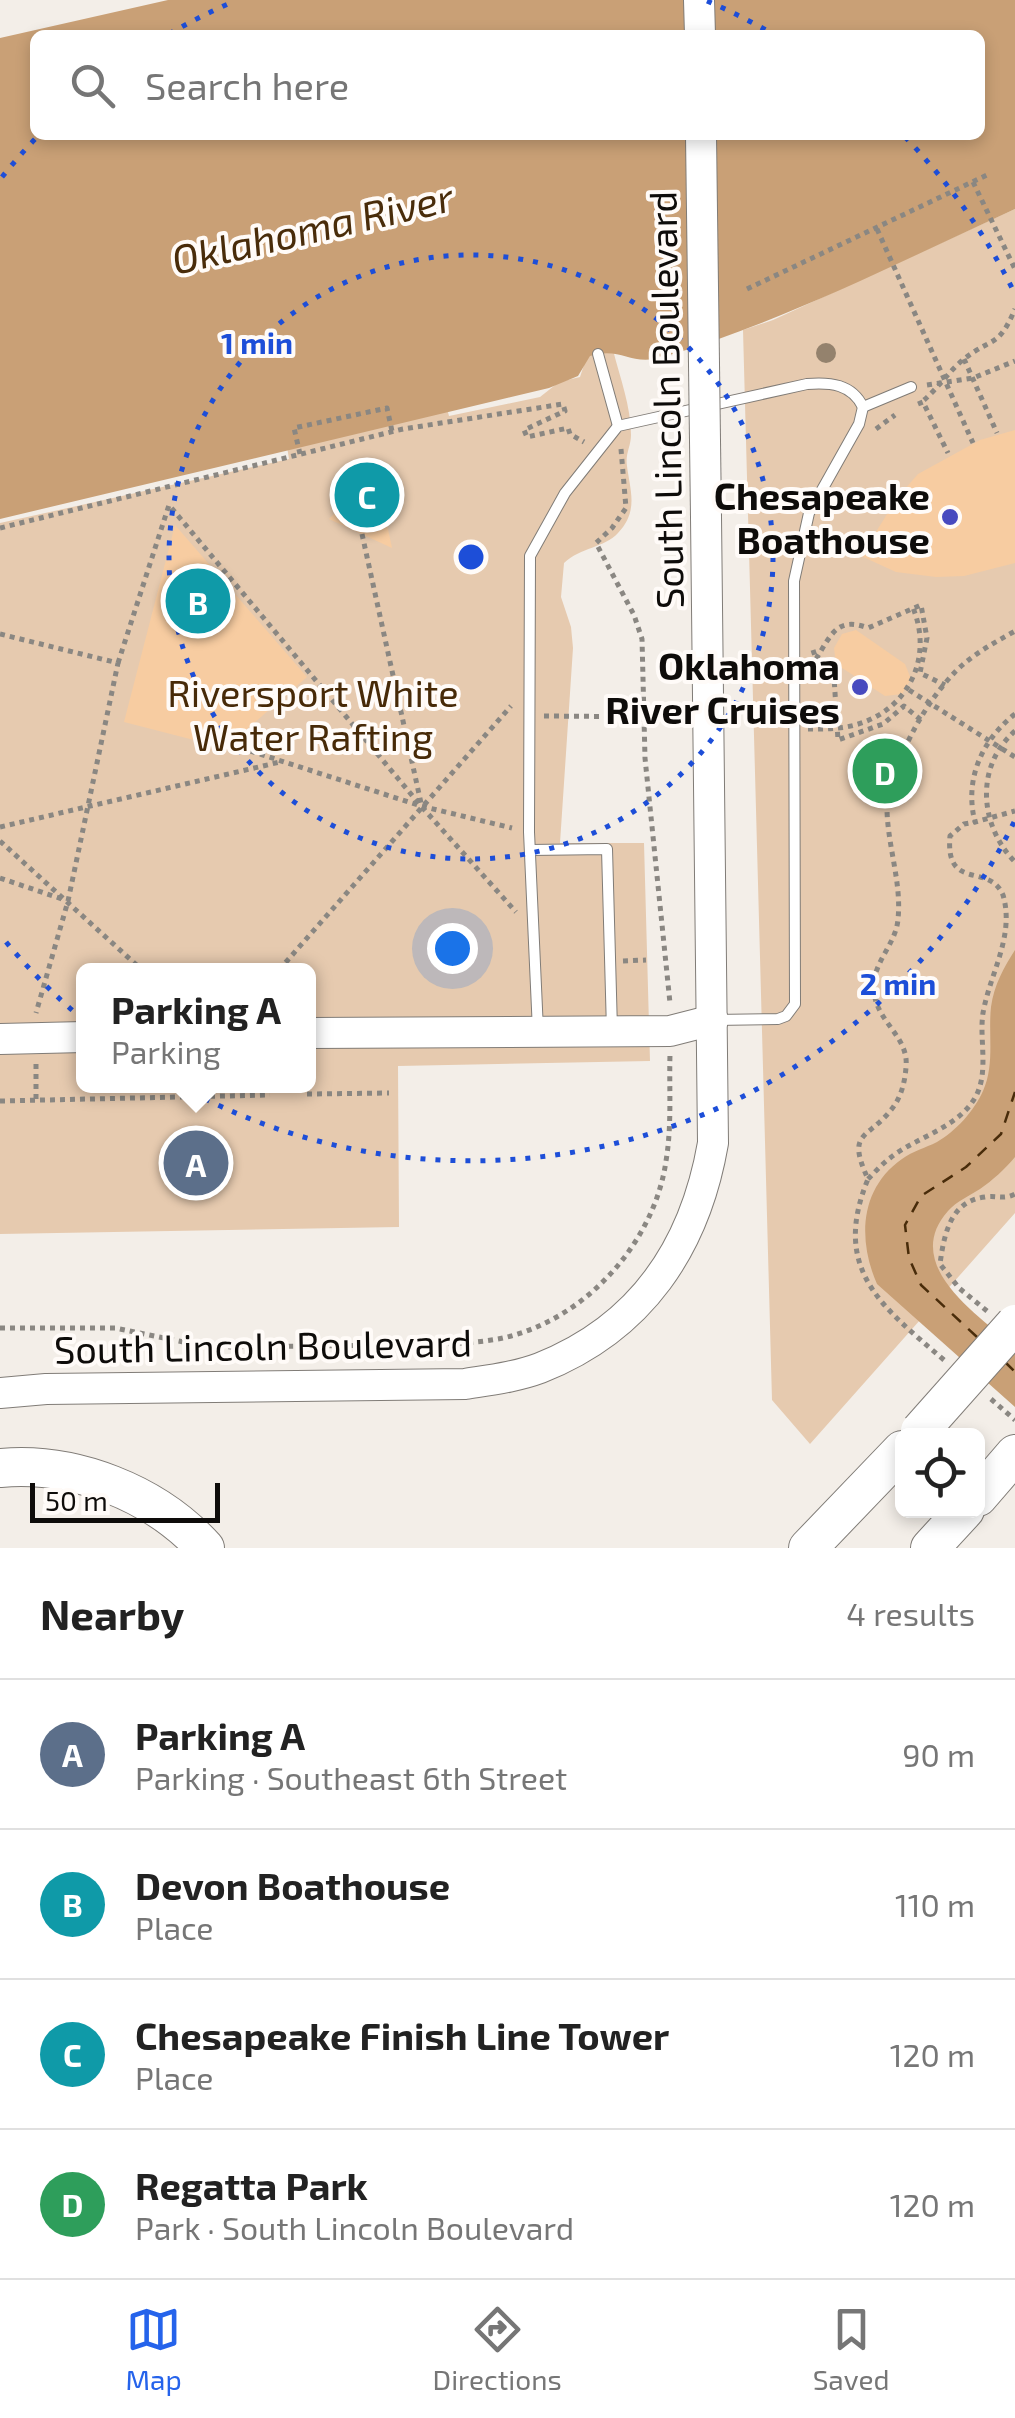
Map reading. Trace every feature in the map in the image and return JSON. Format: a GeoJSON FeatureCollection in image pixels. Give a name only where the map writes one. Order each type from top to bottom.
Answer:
{"type":"FeatureCollection","features":[{"type":"Feature","properties":{"kind":"highway"},"geometry":{"type":"LineString","coordinates":[[921,1428],[1001,1318]]}},
{"type":"Feature","properties":{"kind":"highway"},"geometry":{"type":"LineString","coordinates":[[985,1489],[1015,1454]]}},
{"type":"Feature","properties":{"kind":"highway"},"geometry":{"type":"LineString","coordinates":[[808,1548],[895,1458]]}},
{"type":"Feature","properties":{"kind":"highway"},"geometry":{"type":"LineString","coordinates":[[0,1468],[53,1469],[125,1490],[158,1509],[205,1548]]}},
{"type":"Feature","properties":{"kind":"highway"},"geometry":{"type":"LineString","coordinates":[[930,1548],[959,1518]]}},
{"type":"Feature","properties":{"kind":"highway"},"geometry":{"type":"LineString","coordinates":[[947,1548],[965,1518]]}},
{"type":"Feature","properties":{"kind":"main road"},"geometry":{"type":"LineString","coordinates":[[699,0],[700,30]]}},
{"type":"Feature","properties":{"kind":"main road","name":"South Lincoln Boulevard"},"geometry":{"type":"LineString","coordinates":[[0,1393],[46,1389],[465,1384],[538,1369],[590,1343],[638,1304],[684,1241],[707,1179],[713,1143],[701,140]]}},
{"type":"Feature","properties":{"kind":"main road"},"geometry":{"type":"LineString","coordinates":[[316,1033],[670,1031],[713,1020]]}},
{"type":"Feature","properties":{"kind":"main road"},"geometry":{"type":"LineString","coordinates":[[0,1039],[76,1038]]}},
{"type":"Feature","properties":{"kind":"lane"},"geometry":{"type":"LineString","coordinates":[[598,354],[618,426]]}},
{"type":"Feature","properties":{"kind":"lane"},"geometry":{"type":"LineString","coordinates":[[538,1032],[529,832],[530,556],[565,492],[618,426],[822,382],[852,392],[862,407],[860,424],[821,486],[802,537],[794,581],[795,1004],[786,1016],[778,1019],[713,1020]]}},
{"type":"Feature","properties":{"kind":"lane"},"geometry":{"type":"LineString","coordinates":[[862,407],[911,387]]}},
{"type":"Feature","properties":{"kind":"lane"},"geometry":{"type":"LineString","coordinates":[[530,850],[607,848],[612,1031]]}},
{"type":"Feature","properties":{"kind":"path"},"geometry":{"type":"LineString","coordinates":[[747,289],[989,174]]}},
{"type":"Feature","properties":{"kind":"path"},"geometry":{"type":"LineString","coordinates":[[973,182],[1014,264]]}},
{"type":"Feature","properties":{"kind":"path"},"geometry":{"type":"LineString","coordinates":[[877,229],[973,443]]}},
{"type":"Feature","properties":{"kind":"path"},"geometry":{"type":"LineString","coordinates":[[869,439],[893,416],[922,402],[964,359],[991,345],[1004,333],[1015,309]]}},
{"type":"Feature","properties":{"kind":"path"},"geometry":{"type":"LineString","coordinates":[[964,359],[997,433]]}},
{"type":"Feature","properties":{"kind":"path"},"geometry":{"type":"LineString","coordinates":[[911,387],[973,378],[1015,360]]}},
{"type":"Feature","properties":{"kind":"path"},"geometry":{"type":"LineString","coordinates":[[922,402],[948,453]]}},
{"type":"Feature","properties":{"kind":"path"},"geometry":{"type":"LineString","coordinates":[[0,528],[392,432],[564,404],[570,434],[598,449]]}},
{"type":"Feature","properties":{"kind":"path"},"geometry":{"type":"LineString","coordinates":[[300,454],[294,428],[387,408],[392,432]]}},
{"type":"Feature","properties":{"kind":"path"},"geometry":{"type":"LineString","coordinates":[[564,411],[524,430],[527,437],[568,428]]}},
{"type":"Feature","properties":{"kind":"path"},"geometry":{"type":"LineString","coordinates":[[639,421],[622,442],[626,508],[596,543],[627,600],[642,639],[645,758],[670,994]]}},
{"type":"Feature","properties":{"kind":"path"},"geometry":{"type":"LineString","coordinates":[[36,1100],[36,1013],[68,901],[118,663],[169,504],[421,806],[535,933]]}},
{"type":"Feature","properties":{"kind":"path"},"geometry":{"type":"LineString","coordinates":[[362,534],[421,806]]}},
{"type":"Feature","properties":{"kind":"path"},"geometry":{"type":"LineString","coordinates":[[816,659],[833,631],[844,625],[854,622],[868,628],[921,604],[927,638],[920,673],[945,685]]}},
{"type":"Feature","properties":{"kind":"path"},"geometry":{"type":"LineString","coordinates":[[794,729],[852,726],[880,716],[909,690],[920,650],[918,619],[913,608]]}},
{"type":"Feature","properties":{"kind":"path"},"geometry":{"type":"LineString","coordinates":[[868,1180],[858,1157],[864,1132],[890,1111],[903,1089],[907,1061],[874,997],[875,970],[899,922],[887,804],[903,754],[945,685],[972,657],[1015,631]]}},
{"type":"Feature","properties":{"kind":"path"},"geometry":{"type":"LineString","coordinates":[[0,634],[118,663]]}},
{"type":"Feature","properties":{"kind":"path"},"geometry":{"type":"LineString","coordinates":[[811,643],[816,659],[834,677],[838,740],[882,724],[904,706],[921,720]]}},
{"type":"Feature","properties":{"kind":"path"},"geometry":{"type":"LineString","coordinates":[[285,963],[530,684]]}},
{"type":"Feature","properties":{"kind":"path"},"geometry":{"type":"LineString","coordinates":[[909,690],[1015,758]]}},
{"type":"Feature","properties":{"kind":"path"},"geometry":{"type":"LineString","coordinates":[[976,822],[972,810],[974,777],[988,739],[1015,714]]}},
{"type":"Feature","properties":{"kind":"path"},"geometry":{"type":"LineString","coordinates":[[530,716],[676,718]]}},
{"type":"Feature","properties":{"kind":"path"},"geometry":{"type":"LineString","coordinates":[[1015,731],[1000,747],[988,774],[989,819],[1000,844],[1015,862]]}},
{"type":"Feature","properties":{"kind":"path"},"geometry":{"type":"LineString","coordinates":[[240,748],[421,806],[529,832]]}},
{"type":"Feature","properties":{"kind":"path"},"geometry":{"type":"LineString","coordinates":[[0,827],[284,761]]}},
{"type":"Feature","properties":{"kind":"path"},"geometry":{"type":"LineString","coordinates":[[946,1361],[877,1300],[859,1266],[855,1212],[868,1180],[892,1156],[952,1120],[976,1096],[983,1059],[983,1013],[1007,940],[1009,914],[1002,891],[990,879],[967,876],[957,869],[948,852],[950,836],[964,824],[1015,811]]}},
{"type":"Feature","properties":{"kind":"path"},"geometry":{"type":"LineString","coordinates":[[0,840],[134,963]]}},
{"type":"Feature","properties":{"kind":"path"},"geometry":{"type":"LineString","coordinates":[[0,878],[68,901]]}},
{"type":"Feature","properties":{"kind":"path"},"geometry":{"type":"LineString","coordinates":[[0,1328],[115,1328],[198,1345],[231,1347],[458,1344],[501,1338],[537,1327],[576,1304],[606,1279],[628,1253],[649,1217],[666,1163],[670,1061]]}},
{"type":"Feature","properties":{"kind":"path"},"geometry":{"type":"LineString","coordinates":[[307,1094],[389,1093]]}},
{"type":"Feature","properties":{"kind":"path"},"geometry":{"type":"LineString","coordinates":[[0,1101],[270,1095]]}},
{"type":"Feature","properties":{"kind":"path"},"geometry":{"type":"LineString","coordinates":[[1001,1318],[959,1288],[940,1264],[951,1216],[968,1202],[985,1197],[1004,1199],[1015,1194]]}},
{"type":"Feature","properties":{"kind":"path"},"geometry":{"type":"LineString","coordinates":[[987,1396],[1015,1420]]}},
{"type":"Feature","properties":{"kind":"green space"},"geometry":{"type":"Polygon","coordinates":[[[1015,209],[1015,1213],[810,1444],[772,1400],[743,330],[773,320],[1015,209]]]}},
{"type":"Feature","properties":{"kind":"green space","name":"Riversport White Water Rafting"},"geometry":{"type":"Polygon","coordinates":[[[613,350],[631,424],[627,462],[632,500],[629,517],[618,533],[564,563],[561,597],[573,648],[560,843],[644,843],[650,1061],[398,1066],[399,1227],[0,1234],[0,523],[289,459],[283,422],[438,375],[449,416],[540,397],[559,382],[580,377],[587,356],[613,350]]]}},
{"type":"Feature","properties":{"kind":"water","name":"Oklahoma River"},"geometry":{"type":"Polygon","coordinates":[[[168,0],[1015,0],[1015,209],[797,308],[663,357],[642,360],[610,353],[590,356],[578,376],[549,388],[0,519],[0,38],[30,31],[30,140],[985,140],[985,30],[35,30],[168,0]]]}},
{"type":"Feature","properties":{"kind":"water"},"geometry":{"type":"Polygon","coordinates":[[[1015,950],[1015,1157],[990,1182],[948,1211],[936,1231],[933,1251],[950,1288],[1015,1347],[1015,1407],[877,1284],[865,1233],[870,1200],[888,1171],[906,1156],[951,1132],[979,1098],[989,1070],[992,999],[1015,950]]]}},
{"type":"Feature","properties":{"kind":"building","name":"Chesapeake Boathouse"},"geometry":{"type":"Polygon","coordinates":[[[1015,430],[1015,563],[964,576],[936,577],[896,572],[861,556],[897,498],[918,474],[980,440],[1015,430]]]}},
{"type":"Feature","properties":{"kind":"building"},"geometry":{"type":"Polygon","coordinates":[[[376,472],[392,548],[329,519],[376,472]]]}},
{"type":"Feature","properties":{"kind":"building"},"geometry":{"type":"Polygon","coordinates":[[[175,525],[307,677],[225,748],[124,722],[175,525]]]}},
{"type":"Feature","properties":{"kind":"building"},"geometry":{"type":"Polygon","coordinates":[[[856,630],[905,664],[911,679],[902,694],[885,696],[836,664],[834,648],[842,634],[856,630]]]}},
{"type":"Feature","properties":{"kind":"ferry route"},"geometry":{"type":"LineString","coordinates":[[977,1337],[921,1285],[909,1258],[905,1225],[921,1196],[966,1167],[1001,1134],[1015,1092]]}},
{"type":"Feature","properties":{"kind":"ferry route"},"geometry":{"type":"LineString","coordinates":[[1005,1362],[1015,1372]]}},
{"type":"Feature","properties":{"kind":"place","name":"Chesapeake Finish Line Tower"},"geometry":{"type":"Point","coordinates":[367,495]}},
{"type":"Feature","properties":{"kind":"place","name":"Chesapeake Boathouse"},"geometry":{"type":"Point","coordinates":[950,517]}},
{"type":"Feature","properties":{"kind":"place","name":"Devon Boathouse"},"geometry":{"type":"Point","coordinates":[198,601]}},
{"type":"Feature","properties":{"kind":"place","name":"Oklahoma River Cruises"},"geometry":{"type":"Point","coordinates":[860,687]}},
{"type":"Feature","properties":{"kind":"place","name":"Regatta Park"},"geometry":{"type":"Point","coordinates":[885,771]}},
{"type":"Feature","properties":{"kind":"place","name":"Parking A"},"geometry":{"type":"Point","coordinates":[196,1163]}}]}
